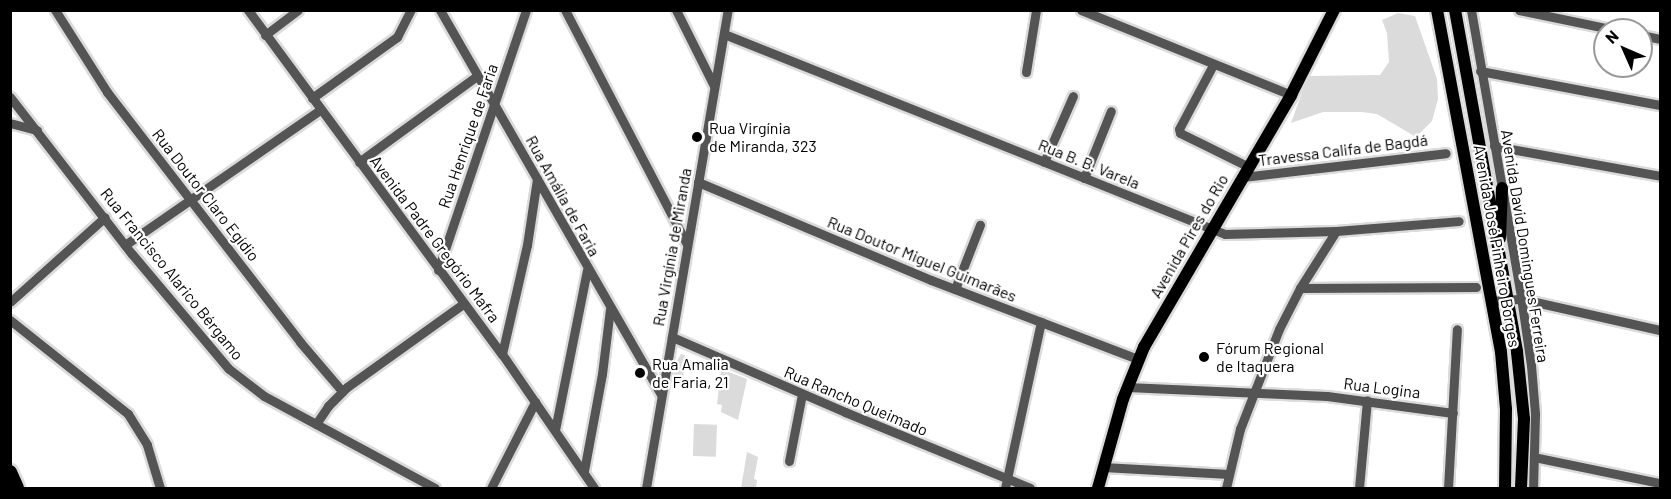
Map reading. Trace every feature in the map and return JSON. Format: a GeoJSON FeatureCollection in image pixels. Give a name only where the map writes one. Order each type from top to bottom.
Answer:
{"type":"FeatureCollection","features":[{"type":"Feature","properties":{"kind":"highway"},"geometry":{"type":"LineString","coordinates":[[10,472],[17,489]]}},
{"type":"Feature","properties":{"kind":"main road","name":"Avenida Pires do Rio"},"geometry":{"type":"LineString","coordinates":[[1098,489],[1127,387],[1138,359],[1291,95],[1334,10]]}},
{"type":"Feature","properties":{"kind":"main road","name":"Avenida José Pinheiro Borges"},"geometry":{"type":"LineString","coordinates":[[1436,10],[1501,352],[1506,409],[1505,489]]}},
{"type":"Feature","properties":{"kind":"main road","name":"Avenida José Pinheiro Borges"},"geometry":{"type":"LineString","coordinates":[[1455,10],[1517,352],[1524,419],[1521,489]]}},
{"type":"Feature","properties":{"kind":"main road"},"geometry":{"type":"LineString","coordinates":[[1499,254],[1502,188]]}},
{"type":"Feature","properties":{"kind":"street","name":"Rua Doutor Claro Egídio"},"geometry":{"type":"LineString","coordinates":[[55,10],[107,92],[300,342],[342,392]]}},
{"type":"Feature","properties":{"kind":"street","name":"Avenida Padre Gregório Mafra"},"geometry":{"type":"LineString","coordinates":[[248,10],[502,354],[584,471],[594,489]]}},
{"type":"Feature","properties":{"kind":"street"},"geometry":{"type":"LineString","coordinates":[[266,35],[298,10]]}},
{"type":"Feature","properties":{"kind":"street"},"geometry":{"type":"LineString","coordinates":[[312,98],[397,37],[411,10]]}},
{"type":"Feature","properties":{"kind":"street","name":"Rua Amália de Faria"},"geometry":{"type":"LineString","coordinates":[[440,10],[587,270],[661,395]]}},
{"type":"Feature","properties":{"kind":"street","name":"Rua Henrique de Faria"},"geometry":{"type":"LineString","coordinates":[[438,270],[496,106],[526,10]]}},
{"type":"Feature","properties":{"kind":"street"},"geometry":{"type":"LineString","coordinates":[[565,10],[687,244]]}},
{"type":"Feature","properties":{"kind":"street"},"geometry":{"type":"LineString","coordinates":[[676,10],[715,87]]}},
{"type":"Feature","properties":{"kind":"street","name":"Rua Virgínia de Miranda"},"geometry":{"type":"LineString","coordinates":[[647,488],[728,10]]}},
{"type":"Feature","properties":{"kind":"street"},"geometry":{"type":"LineString","coordinates":[[1026,72],[1036,10]]}},
{"type":"Feature","properties":{"kind":"street"},"geometry":{"type":"LineString","coordinates":[[1081,10],[1291,95]]}},
{"type":"Feature","properties":{"kind":"street","name":"Avenida David Domingues Ferreira"},"geometry":{"type":"LineString","coordinates":[[1470,10],[1522,299],[1535,414],[1533,489]]}},
{"type":"Feature","properties":{"kind":"street"},"geometry":{"type":"LineString","coordinates":[[1519,10],[1593,25]]}},
{"type":"Feature","properties":{"kind":"street","name":"Rua B. B. Varela"},"geometry":{"type":"LineString","coordinates":[[724,34],[1212,229],[1233,234],[1336,231],[1460,221]]}},
{"type":"Feature","properties":{"kind":"street"},"geometry":{"type":"LineString","coordinates":[[1213,64],[1179,129],[1180,133],[1246,172]]}},
{"type":"Feature","properties":{"kind":"street"},"geometry":{"type":"LineString","coordinates":[[1480,71],[1660,105]]}},
{"type":"Feature","properties":{"kind":"street"},"geometry":{"type":"LineString","coordinates":[[359,162],[477,76]]}},
{"type":"Feature","properties":{"kind":"street"},"geometry":{"type":"LineString","coordinates":[[1044,162],[1073,96]]}},
{"type":"Feature","properties":{"kind":"street","name":"Rua Francisco Alarico Bérgamo"},"geometry":{"type":"LineString","coordinates":[[10,97],[125,245],[229,369],[264,396],[435,489]]}},
{"type":"Feature","properties":{"kind":"street"},"geometry":{"type":"LineString","coordinates":[[125,245],[320,110]]}},
{"type":"Feature","properties":{"kind":"street"},"geometry":{"type":"LineString","coordinates":[[1083,178],[1111,111]]}},
{"type":"Feature","properties":{"kind":"street"},"geometry":{"type":"LineString","coordinates":[[10,123],[37,130]]}},
{"type":"Feature","properties":{"kind":"street"},"geometry":{"type":"LineString","coordinates":[[1494,146],[1660,176]]}},
{"type":"Feature","properties":{"kind":"street","name":"Travessa Califa de Bagdá"},"geometry":{"type":"LineString","coordinates":[[1246,172],[1446,153]]}},
{"type":"Feature","properties":{"kind":"street"},"geometry":{"type":"LineString","coordinates":[[502,354],[527,245],[537,179]]}},
{"type":"Feature","properties":{"kind":"street","name":"Rua Doutor Miguel Guimarães"},"geometry":{"type":"LineString","coordinates":[[698,182],[955,289],[1138,359]]}},
{"type":"Feature","properties":{"kind":"street"},"geometry":{"type":"LineString","coordinates":[[10,302],[105,217]]}},
{"type":"Feature","properties":{"kind":"street"},"geometry":{"type":"LineString","coordinates":[[955,289],[980,225]]}},
{"type":"Feature","properties":{"kind":"street"},"geometry":{"type":"LineString","coordinates":[[1226,489],[1240,429],[1252,392],[1300,288],[1336,231]]}},
{"type":"Feature","properties":{"kind":"street"},"geometry":{"type":"LineString","coordinates":[[555,430],[587,270]]}},
{"type":"Feature","properties":{"kind":"street"},"geometry":{"type":"LineString","coordinates":[[1300,288],[1476,286]]}},
{"type":"Feature","properties":{"kind":"street"},"geometry":{"type":"LineString","coordinates":[[1491,301],[1522,299],[1660,330]]}},
{"type":"Feature","properties":{"kind":"street"},"geometry":{"type":"LineString","coordinates":[[316,424],[328,406],[342,392],[463,304]]}},
{"type":"Feature","properties":{"kind":"street"},"geometry":{"type":"LineString","coordinates":[[584,471],[602,374],[610,309]]}},
{"type":"Feature","properties":{"kind":"street"},"geometry":{"type":"LineString","coordinates":[[10,320],[128,414],[147,446],[160,489]]}},
{"type":"Feature","properties":{"kind":"street"},"geometry":{"type":"LineString","coordinates":[[1006,485],[1041,322]]}},
{"type":"Feature","properties":{"kind":"street"},"geometry":{"type":"LineString","coordinates":[[1448,489],[1458,329]]}},
{"type":"Feature","properties":{"kind":"street","name":"Rua Rancho Queimado"},"geometry":{"type":"LineString","coordinates":[[672,337],[1006,485],[1030,489]]}},
{"type":"Feature","properties":{"kind":"street","name":"Rua Logina"},"geometry":{"type":"LineString","coordinates":[[1127,387],[1366,400],[1453,413]]}},
{"type":"Feature","properties":{"kind":"street"},"geometry":{"type":"LineString","coordinates":[[789,461],[802,394]]}},
{"type":"Feature","properties":{"kind":"street"},"geometry":{"type":"LineString","coordinates":[[1359,489],[1366,400]]}},
{"type":"Feature","properties":{"kind":"street"},"geometry":{"type":"LineString","coordinates":[[490,489],[535,402]]}},
{"type":"Feature","properties":{"kind":"street"},"geometry":{"type":"LineString","coordinates":[[1534,457],[1660,483]]}},
{"type":"Feature","properties":{"kind":"street"},"geometry":{"type":"LineString","coordinates":[[1103,466],[1229,474]]}},
{"type":"Feature","properties":{"kind":"shaded area"},"geometry":{"type":"Polygon","coordinates":[[[1398,13],[1415,16],[1437,79],[1438,99],[1432,121],[1416,137],[1377,114],[1362,112],[1323,112],[1291,123],[1308,76],[1380,75],[1389,62],[1387,33],[1382,20],[1398,13]]]}},
{"type":"Feature","properties":{"kind":"shaded area"},"geometry":{"type":"Polygon","coordinates":[[[681,354],[685,355],[683,381],[672,380],[676,363],[681,354]]]}},
{"type":"Feature","properties":{"kind":"shaded area"},"geometry":{"type":"Polygon","coordinates":[[[721,369],[747,379],[738,420],[721,412],[722,405],[717,404],[721,369]]]}},
{"type":"Feature","properties":{"kind":"shaded area"},"geometry":{"type":"Polygon","coordinates":[[[694,424],[717,425],[716,457],[693,456],[694,424]]]}},
{"type":"Feature","properties":{"kind":"shaded area"},"geometry":{"type":"Polygon","coordinates":[[[747,452],[758,457],[754,479],[757,480],[756,488],[741,488],[747,452]]]}},
{"type":"Feature","properties":{"kind":"place","name":"Rua Virgínia de Miranda, 323"},"geometry":{"type":"Point","coordinates":[697,137]}},
{"type":"Feature","properties":{"kind":"place","name":"Fórum Regional de Itaquera"},"geometry":{"type":"Point","coordinates":[1204,357]}},
{"type":"Feature","properties":{"kind":"place","name":"Rua Amalia de Faria, 21"},"geometry":{"type":"Point","coordinates":[640,373]}}]}
